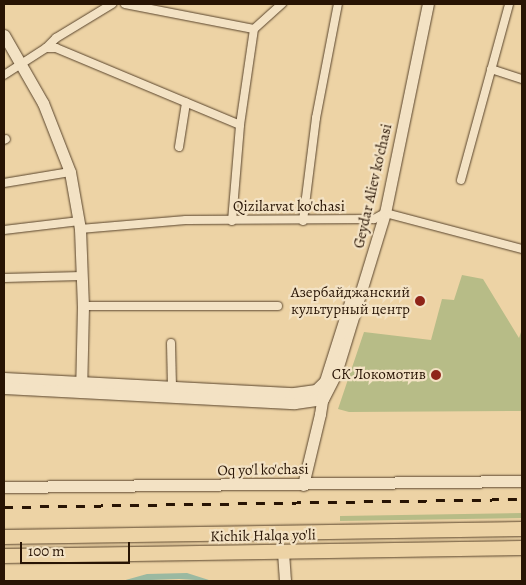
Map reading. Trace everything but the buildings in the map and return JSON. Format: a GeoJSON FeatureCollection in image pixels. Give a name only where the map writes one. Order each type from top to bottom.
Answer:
{"type":"FeatureCollection","features":[{"type":"Feature","properties":{"kind":"highway","name":"Kichik Halqa yo'li"},"geometry":{"type":"LineString","coordinates":[[4,537],[522,529]]}},
{"type":"Feature","properties":{"kind":"highway"},"geometry":{"type":"LineString","coordinates":[[282,534],[283,552]]}},
{"type":"Feature","properties":{"kind":"highway","name":"Kichik Halqa yo'li"},"geometry":{"type":"LineString","coordinates":[[4,556],[522,548]]}},
{"type":"Feature","properties":{"kind":"main road","name":"Geydar Aliev ko'chasi"},"geometry":{"type":"LineString","coordinates":[[303,485],[323,399],[324,381],[381,216],[422,4]]}},
{"type":"Feature","properties":{"kind":"main road","name":"Geydar Aliev ko'chasi"},"geometry":{"type":"LineString","coordinates":[[323,399],[336,373],[381,216],[428,4]]}},
{"type":"Feature","properties":{"kind":"main road"},"geometry":{"type":"LineString","coordinates":[[4,37],[49,116],[70,172],[79,225],[82,276],[81,387]]}},
{"type":"Feature","properties":{"kind":"main road"},"geometry":{"type":"LineString","coordinates":[[4,378],[81,387],[225,394],[302,392],[316,390],[324,381]]}},
{"type":"Feature","properties":{"kind":"main road"},"geometry":{"type":"LineString","coordinates":[[4,388],[172,387],[302,403],[323,399]]}},
{"type":"Feature","properties":{"kind":"main road","name":"Oq yo'l ko'chasi"},"geometry":{"type":"LineString","coordinates":[[4,487],[522,481]]}},
{"type":"Feature","properties":{"kind":"main road"},"geometry":{"type":"LineString","coordinates":[[283,552],[285,581]]}},
{"type":"Feature","properties":{"kind":"street"},"geometry":{"type":"LineString","coordinates":[[4,74],[46,48],[56,38],[112,4]]}},
{"type":"Feature","properties":{"kind":"street"},"geometry":{"type":"LineString","coordinates":[[125,4],[254,30]]}},
{"type":"Feature","properties":{"kind":"street"},"geometry":{"type":"LineString","coordinates":[[232,221],[240,125],[254,30],[282,4]]}},
{"type":"Feature","properties":{"kind":"street"},"geometry":{"type":"LineString","coordinates":[[302,221],[316,118],[338,4]]}},
{"type":"Feature","properties":{"kind":"street"},"geometry":{"type":"LineString","coordinates":[[461,180],[509,4]]}},
{"type":"Feature","properties":{"kind":"street"},"geometry":{"type":"LineString","coordinates":[[46,48],[56,48],[240,125]]}},
{"type":"Feature","properties":{"kind":"street"},"geometry":{"type":"LineString","coordinates":[[491,69],[522,79]]}},
{"type":"Feature","properties":{"kind":"street"},"geometry":{"type":"LineString","coordinates":[[179,147],[186,103]]}},
{"type":"Feature","properties":{"kind":"street"},"geometry":{"type":"LineString","coordinates":[[4,183],[70,172]]}},
{"type":"Feature","properties":{"kind":"street","name":"Qizilarvat ko'chasi"},"geometry":{"type":"LineString","coordinates":[[4,230],[186,220],[302,221],[381,216],[522,249]]}},
{"type":"Feature","properties":{"kind":"street"},"geometry":{"type":"LineString","coordinates":[[4,278],[82,276]]}},
{"type":"Feature","properties":{"kind":"street"},"geometry":{"type":"LineString","coordinates":[[83,306],[278,306]]}},
{"type":"Feature","properties":{"kind":"street"},"geometry":{"type":"LineString","coordinates":[[171,343],[172,387]]}},
{"type":"Feature","properties":{"kind":"shaded area","name":"СК Локомотив"},"geometry":{"type":"Polygon","coordinates":[[[462,275],[483,279],[519,338],[522,329],[522,411],[349,412],[338,409],[364,332],[431,340],[442,299],[454,300],[462,275]]]}},
{"type":"Feature","properties":{"kind":"shaded area"},"geometry":{"type":"Polygon","coordinates":[[[522,513],[522,518],[340,521],[340,516],[522,513]]]}},
{"type":"Feature","properties":{"kind":"shaded area"},"geometry":{"type":"Polygon","coordinates":[[[187,573],[212,581],[179,579],[122,581],[147,574],[187,573]]]}},
{"type":"Feature","properties":{"kind":"railway"},"geometry":{"type":"LineString","coordinates":[[4,507],[522,499]]}},
{"type":"Feature","properties":{"kind":"place","name":"Азербайджанский культурный центр"},"geometry":{"type":"Point","coordinates":[420,301]}},
{"type":"Feature","properties":{"kind":"place","name":"СК Локомотив"},"geometry":{"type":"Point","coordinates":[436,375]}}]}
